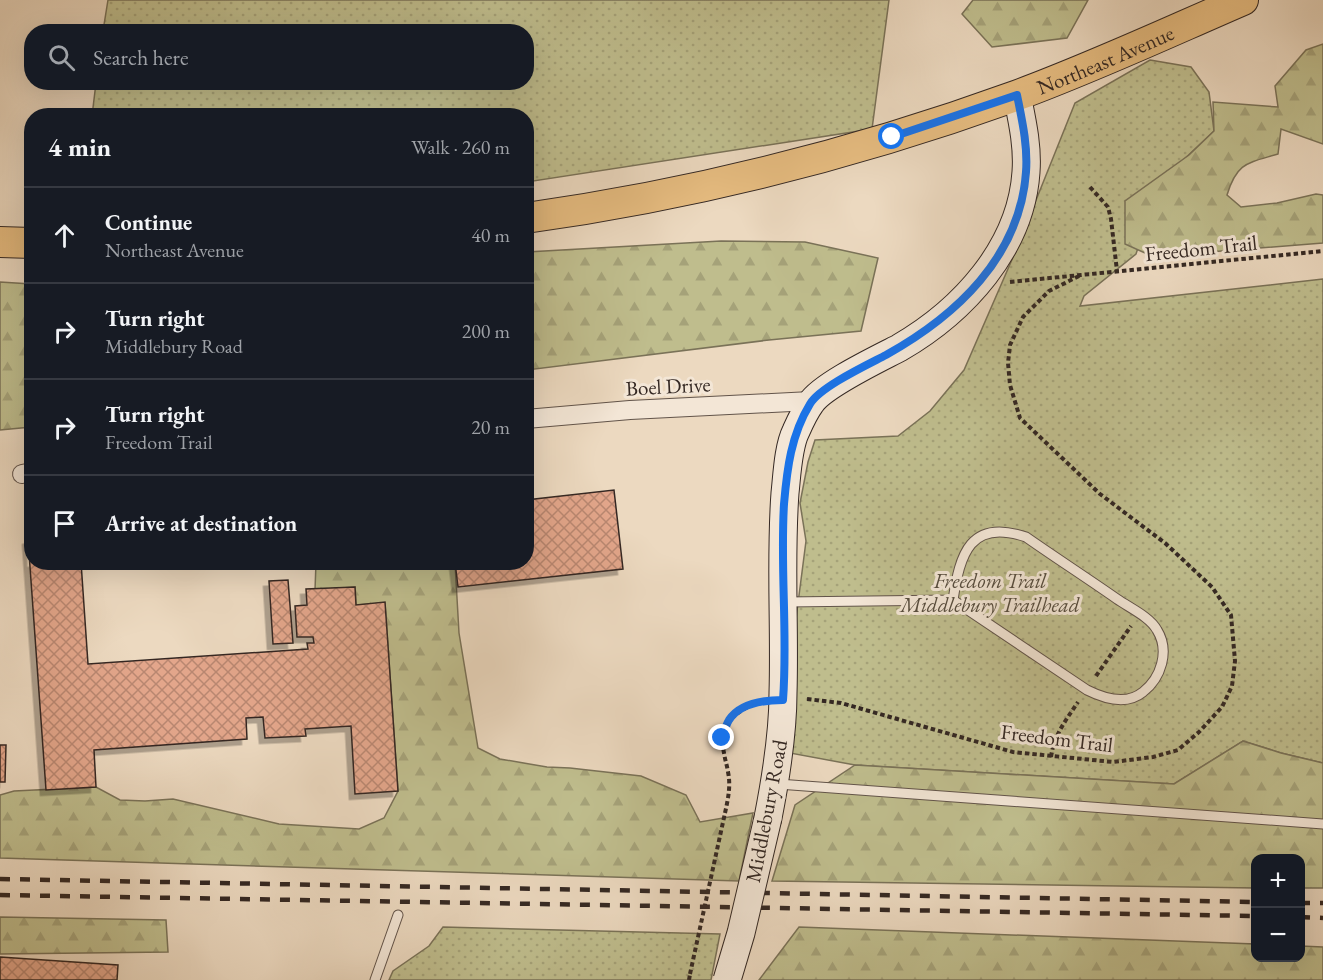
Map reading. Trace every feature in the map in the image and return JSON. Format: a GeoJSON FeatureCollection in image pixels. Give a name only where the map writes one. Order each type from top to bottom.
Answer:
{"type":"FeatureCollection","features":[{"type":"Feature","properties":{"kind":"main road","name":"Northeast Avenue"},"geometry":{"type":"LineString","coordinates":[[534,217],[600,208],[710,184],[892,137],[1073,74],[1243,0]]}},
{"type":"Feature","properties":{"kind":"main road"},"geometry":{"type":"LineString","coordinates":[[0,242],[24,243]]}},
{"type":"Feature","properties":{"kind":"street","name":"Middlebury Road"},"geometry":{"type":"LineString","coordinates":[[727,980],[741,933],[775,783],[783,700],[783,529],[787,476],[794,434],[811,401],[836,382],[929,329],[957,306],[989,268],[1008,238],[1022,203],[1026,153],[1017,95]]}},
{"type":"Feature","properties":{"kind":"street","name":"Boel Drive"},"geometry":{"type":"LineString","coordinates":[[534,418],[630,410],[811,401]]}},
{"type":"Feature","properties":{"kind":"lane"},"geometry":{"type":"LineString","coordinates":[[783,602],[953,600],[1087,690],[1106,699],[1124,699],[1142,694],[1154,681],[1162,664],[1164,648],[1157,629],[1026,537],[1008,531],[987,533],[965,550],[957,573],[953,600]]}},
{"type":"Feature","properties":{"kind":"lane"},"geometry":{"type":"LineString","coordinates":[[775,783],[1323,824]]}},
{"type":"Feature","properties":{"kind":"lane"},"geometry":{"type":"LineString","coordinates":[[375,980],[398,915]]}},
{"type":"Feature","properties":{"kind":"path"},"geometry":{"type":"LineString","coordinates":[[1090,188],[1108,207],[1117,271]]}},
{"type":"Feature","properties":{"kind":"path","name":"Freedom Trail"},"geometry":{"type":"LineString","coordinates":[[975,285],[1323,251]]}},
{"type":"Feature","properties":{"kind":"path","name":"Freedom Trail"},"geometry":{"type":"LineString","coordinates":[[689,980],[730,790],[722,738],[729,718],[741,710],[762,700],[806,698],[841,703],[1013,752],[1113,762],[1153,757],[1178,750],[1199,732],[1222,707],[1232,686],[1235,661],[1231,615],[1212,586],[1165,543],[1100,494],[1020,418],[1010,385],[1008,363],[1010,345],[1023,317],[1049,291],[1081,275]]}},
{"type":"Feature","properties":{"kind":"green space"},"geometry":{"type":"Polygon","coordinates":[[[108,0],[889,0],[872,129],[534,181],[534,108],[93,108],[95,90],[534,90],[534,24],[104,24],[108,0]]]}},
{"type":"Feature","properties":{"kind":"green space"},"geometry":{"type":"Polygon","coordinates":[[[973,0],[1088,0],[1067,38],[992,47],[962,14],[973,0]]]}},
{"type":"Feature","properties":{"kind":"green space"},"geometry":{"type":"Polygon","coordinates":[[[1323,44],[1323,144],[1281,129],[1278,154],[1251,162],[1240,170],[1227,195],[1241,207],[1277,203],[1316,194],[1323,195],[1323,243],[1171,255],[1145,253],[1125,244],[1125,201],[1189,155],[1214,131],[1213,102],[1278,107],[1275,86],[1306,50],[1323,44]]]}},
{"type":"Feature","properties":{"kind":"green space","name":"Freedom Trail Middlebury Trailhead"},"geometry":{"type":"Polygon","coordinates":[[[1150,60],[1191,67],[1209,92],[1214,131],[1159,183],[1136,254],[1084,296],[1080,306],[1323,279],[1323,763],[1243,741],[1174,784],[855,765],[779,751],[806,541],[800,503],[815,440],[898,436],[930,411],[964,370],[1014,255],[1075,103],[1150,60]]]}},
{"type":"Feature","properties":{"kind":"green space"},"geometry":{"type":"Polygon","coordinates":[[[721,241],[805,242],[878,258],[861,331],[534,369],[534,252],[721,241]]]}},
{"type":"Feature","properties":{"kind":"green space"},"geometry":{"type":"Polygon","coordinates":[[[0,282],[24,284],[24,428],[0,430],[0,282]]]}},
{"type":"Feature","properties":{"kind":"green space"},"geometry":{"type":"Polygon","coordinates":[[[316,570],[455,570],[459,633],[478,748],[500,759],[547,767],[641,776],[686,795],[700,822],[753,813],[739,881],[0,858],[0,795],[14,791],[96,787],[120,800],[173,799],[279,824],[359,829],[384,818],[398,791],[385,603],[356,605],[355,587],[315,590],[316,570]]]}},
{"type":"Feature","properties":{"kind":"green space"},"geometry":{"type":"Polygon","coordinates":[[[1243,741],[1323,763],[1323,888],[1305,888],[1305,854],[1251,854],[1251,888],[772,881],[795,805],[855,765],[1174,784],[1243,741]]]}},
{"type":"Feature","properties":{"kind":"green space"},"geometry":{"type":"Polygon","coordinates":[[[0,917],[166,920],[168,952],[0,954],[0,917]]]}},
{"type":"Feature","properties":{"kind":"green space"},"geometry":{"type":"Polygon","coordinates":[[[443,927],[720,934],[711,980],[389,980],[393,971],[429,946],[443,927]]]}},
{"type":"Feature","properties":{"kind":"green space"},"geometry":{"type":"Polygon","coordinates":[[[799,927],[1251,944],[1251,962],[1305,962],[1305,946],[1323,947],[1323,980],[759,980],[799,927]]]}},
{"type":"Feature","properties":{"kind":"building"},"geometry":{"type":"Polygon","coordinates":[[[614,490],[623,569],[458,587],[456,570],[534,570],[534,499],[614,490]]]}},
{"type":"Feature","properties":{"kind":"building"},"geometry":{"type":"Polygon","coordinates":[[[30,570],[82,570],[88,664],[308,649],[307,643],[314,643],[313,637],[297,637],[295,606],[307,605],[306,589],[355,587],[356,605],[385,602],[398,791],[355,794],[351,726],[305,729],[306,736],[265,738],[263,717],[246,718],[247,739],[94,750],[96,787],[46,790],[30,570]]]}},
{"type":"Feature","properties":{"kind":"building"},"geometry":{"type":"Polygon","coordinates":[[[288,580],[293,643],[273,644],[269,581],[288,580]]]}},
{"type":"Feature","properties":{"kind":"building"},"geometry":{"type":"Polygon","coordinates":[[[0,745],[6,745],[5,782],[0,782],[0,745]]]}},
{"type":"Feature","properties":{"kind":"building"},"geometry":{"type":"Polygon","coordinates":[[[0,957],[118,965],[117,980],[0,980],[0,957]]]}},
{"type":"Feature","properties":{"kind":"railway"},"geometry":{"type":"LineString","coordinates":[[0,879],[1251,902]]}},
{"type":"Feature","properties":{"kind":"railway"},"geometry":{"type":"LineString","coordinates":[[0,895],[1251,916]]}},
{"type":"Feature","properties":{"kind":"railway"},"geometry":{"type":"LineString","coordinates":[[1305,903],[1323,903]]}},
{"type":"Feature","properties":{"kind":"railway"},"geometry":{"type":"LineString","coordinates":[[1305,917],[1323,918]]}},
{"type":"Feature","properties":{"kind":"route"},"geometry":{"type":"LineString","coordinates":[[722,738],[729,718],[741,710],[762,700],[783,700],[782,565],[787,476],[794,434],[811,401],[836,382],[929,329],[957,306],[989,268],[1008,238],[1022,203],[1026,153],[1017,95],[892,137]]}}]}
